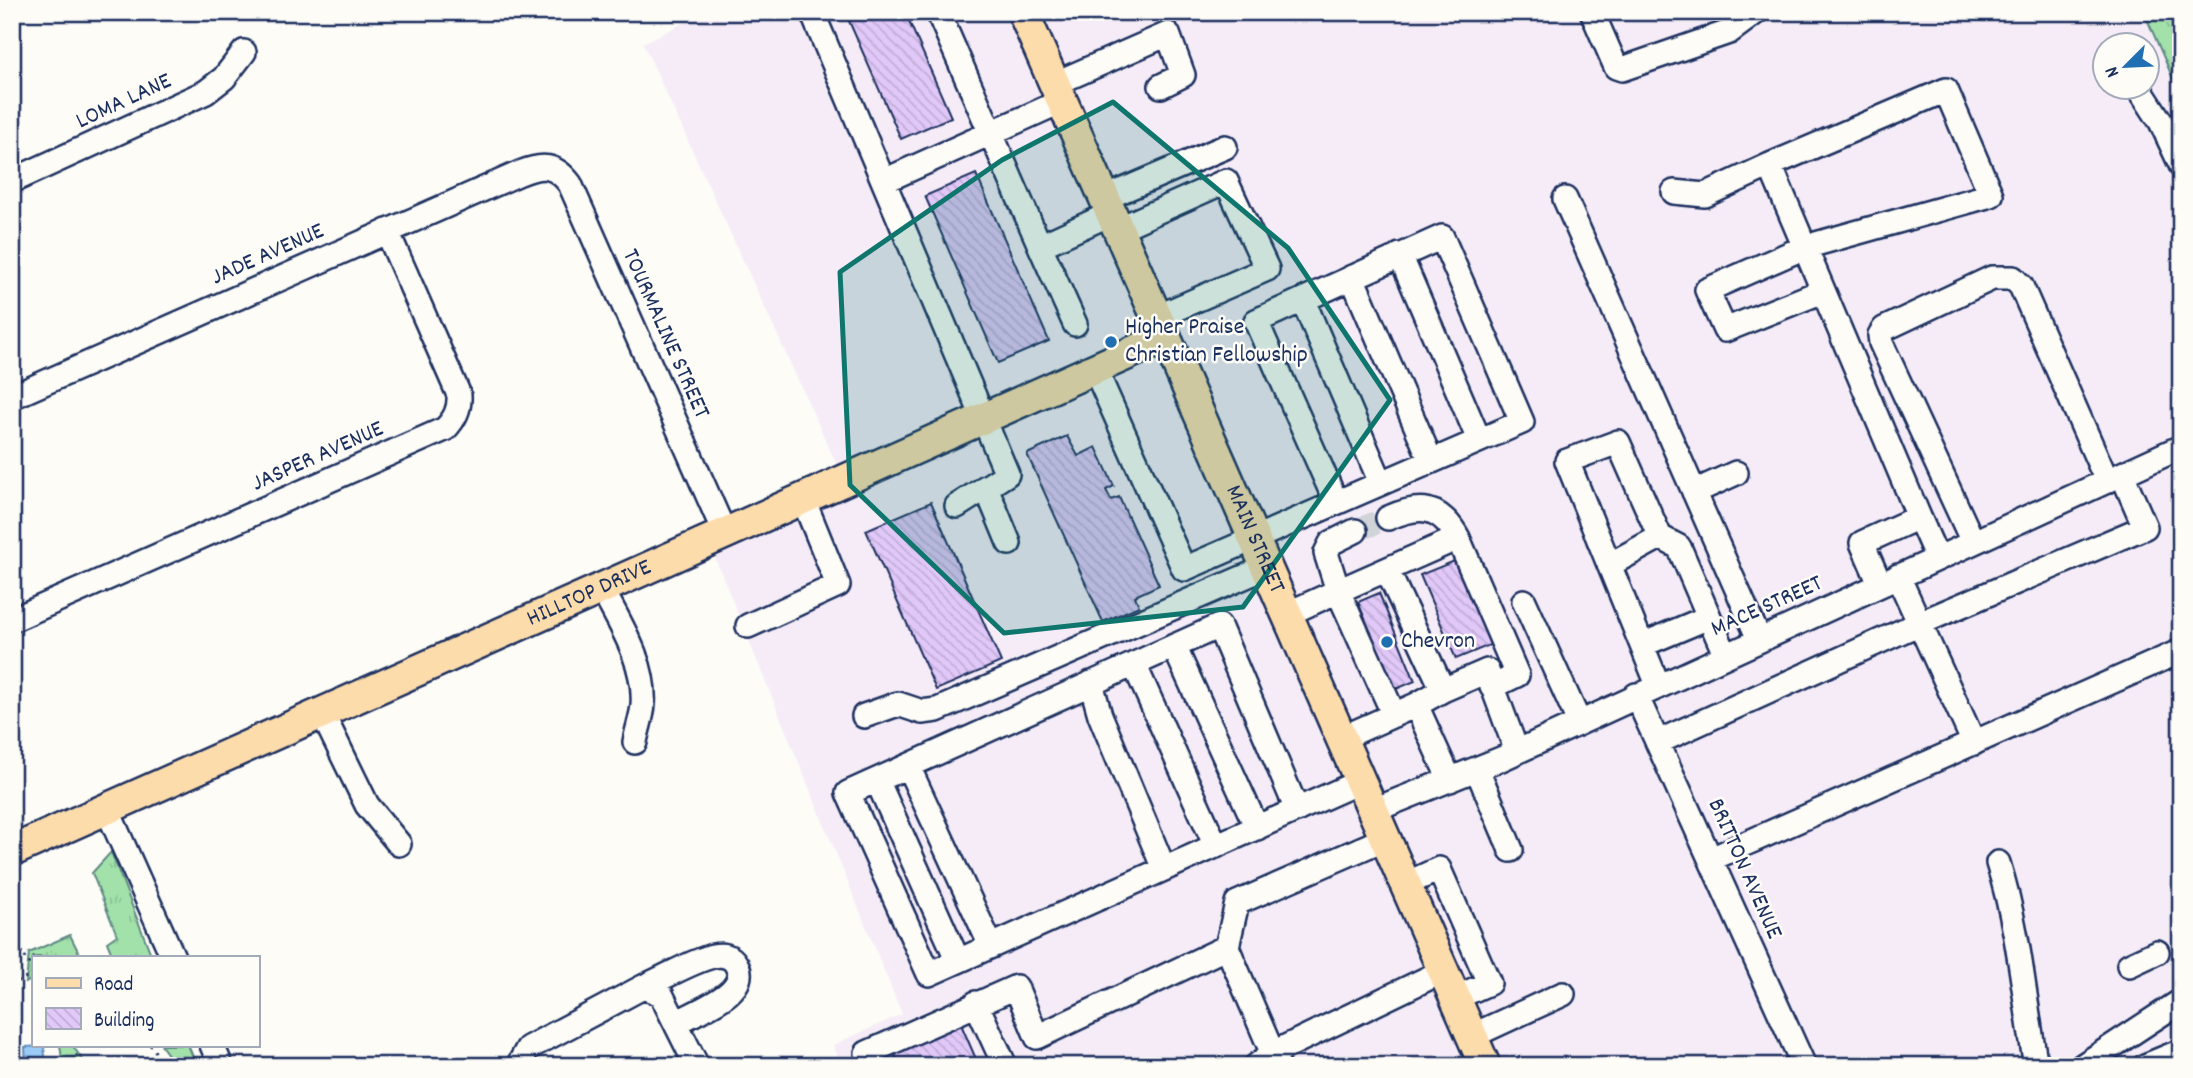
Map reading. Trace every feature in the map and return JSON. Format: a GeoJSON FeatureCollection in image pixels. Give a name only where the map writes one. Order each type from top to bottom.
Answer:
{"type":"FeatureCollection","features":[{"type":"Feature","properties":{"kind":"main road","name":"MAIN STREET"},"geometry":{"type":"LineString","coordinates":[[1023,12],[1485,1066]]}},
{"type":"Feature","properties":{"kind":"main road","name":"HILLTOP DRIVE"},"geometry":{"type":"LineString","coordinates":[[12,851],[1095,369],[1162,327]]}},
{"type":"Feature","properties":{"kind":"street"},"geometry":{"type":"LineString","coordinates":[[812,12],[986,418],[1007,474],[957,506]]}},
{"type":"Feature","properties":{"kind":"street"},"geometry":{"type":"LineString","coordinates":[[939,12],[1075,324]]}},
{"type":"Feature","properties":{"kind":"street"},"geometry":{"type":"LineString","coordinates":[[1592,12],[1616,67],[1622,69],[1729,32],[1756,12]]}},
{"type":"Feature","properties":{"kind":"street"},"geometry":{"type":"LineString","coordinates":[[884,181],[991,132],[1058,92],[1168,34],[1183,75],[1161,86]]}},
{"type":"Feature","properties":{"kind":"street","name":"LOMA LANE"},"geometry":{"type":"LineString","coordinates":[[12,181],[206,92],[224,78],[244,52]]}},
{"type":"Feature","properties":{"kind":"street"},"geometry":{"type":"LineString","coordinates":[[1674,191],[1705,195],[1946,90],[1992,195],[1805,247],[1707,290],[1725,330],[1823,291]]}},
{"type":"Feature","properties":{"kind":"street"},"geometry":{"type":"LineString","coordinates":[[2148,102],[2161,122],[2181,165]]}},
{"type":"Feature","properties":{"kind":"street"},"geometry":{"type":"LineString","coordinates":[[1040,246],[1112,214],[1225,147]]}},
{"type":"Feature","properties":{"kind":"street","name":"JADE AVENUE"},"geometry":{"type":"LineString","coordinates":[[12,397],[538,165],[546,166]]}},
{"type":"Feature","properties":{"kind":"street"},"geometry":{"type":"LineString","coordinates":[[1770,165],[1937,558]]}},
{"type":"Feature","properties":{"kind":"street","name":"TOURMALINE STREET"},"geometry":{"type":"LineString","coordinates":[[546,166],[561,173],[570,184],[725,534]]}},
{"type":"Feature","properties":{"kind":"street"},"geometry":{"type":"LineString","coordinates":[[1112,214],[1227,181],[1267,269],[1162,327]]}},
{"type":"Feature","properties":{"kind":"street"},"geometry":{"type":"LineString","coordinates":[[1565,199],[1759,639]]}},
{"type":"Feature","properties":{"kind":"street","name":"JASPER AVENUE"},"geometry":{"type":"LineString","coordinates":[[12,620],[445,429],[450,424],[458,408],[458,395],[387,231]]}},
{"type":"Feature","properties":{"kind":"street"},"geometry":{"type":"LineString","coordinates":[[1095,369],[1184,569],[1522,422],[1442,237],[1256,321],[1336,502]]}},
{"type":"Feature","properties":{"kind":"street"},"geometry":{"type":"LineString","coordinates":[[1400,255],[1479,440]]}},
{"type":"Feature","properties":{"kind":"street"},"geometry":{"type":"LineString","coordinates":[[1352,277],[1431,461]]}},
{"type":"Feature","properties":{"kind":"street"},"geometry":{"type":"LineString","coordinates":[[1658,742],[1920,623],[2145,527],[2114,477],[2021,286],[2013,278],[1992,278],[1884,329],[1880,335],[1881,344],[1973,542]]}},
{"type":"Feature","properties":{"kind":"street"},"geometry":{"type":"LineString","coordinates":[[1303,300],[1381,483]]}},
{"type":"Feature","properties":{"kind":"street"},"geometry":{"type":"LineString","coordinates":[[1658,685],[1567,461],[1618,442],[1660,537],[1679,547],[1725,654]]}},
{"type":"Feature","properties":{"kind":"street","name":"MACE STREET"},"geometry":{"type":"LineString","coordinates":[[1374,810],[1517,752],[1725,654],[2181,447]]}},
{"type":"Feature","properties":{"kind":"street"},"geometry":{"type":"LineString","coordinates":[[1694,492],[1736,473]]}},
{"type":"Feature","properties":{"kind":"street"},"geometry":{"type":"LineString","coordinates":[[986,487],[1009,543]]}},
{"type":"Feature","properties":{"kind":"street"},"geometry":{"type":"LineString","coordinates":[[748,626],[838,585],[803,499]]}},
{"type":"Feature","properties":{"kind":"street"},"geometry":{"type":"LineString","coordinates":[[1388,518],[1412,508],[1432,511],[1449,522],[1517,675],[1492,687]]}},
{"type":"Feature","properties":{"kind":"street"},"geometry":{"type":"LineString","coordinates":[[1919,517],[1862,543],[1920,623],[1974,743]]}},
{"type":"Feature","properties":{"kind":"street"},"geometry":{"type":"LineString","coordinates":[[1356,531],[1331,543],[1326,552],[1338,591],[1394,715]]}},
{"type":"Feature","properties":{"kind":"street"},"geometry":{"type":"LineString","coordinates":[[1609,565],[1660,537]]}},
{"type":"Feature","properties":{"kind":"street"},"geometry":{"type":"LineString","coordinates":[[1287,614],[1458,538]]}},
{"type":"Feature","properties":{"kind":"street"},"geometry":{"type":"LineString","coordinates":[[864,716],[898,704],[922,712],[937,710],[1267,567]]}},
{"type":"Feature","properties":{"kind":"street"},"geometry":{"type":"LineString","coordinates":[[1387,570],[1443,690]]}},
{"type":"Feature","properties":{"kind":"street"},"geometry":{"type":"LineString","coordinates":[[602,589],[631,646],[640,671],[643,705],[635,742]]}},
{"type":"Feature","properties":{"kind":"street"},"geometry":{"type":"LineString","coordinates":[[1524,601],[1579,722]]}},
{"type":"Feature","properties":{"kind":"street"},"geometry":{"type":"LineString","coordinates":[[1642,645],[1709,617]]}},
{"type":"Feature","properties":{"kind":"street"},"geometry":{"type":"LineString","coordinates":[[1297,810],[1219,626],[848,793],[929,974],[1297,810],[1361,781]]}},
{"type":"Feature","properties":{"kind":"street"},"geometry":{"type":"LineString","coordinates":[[1174,646],[1256,828]]}},
{"type":"Feature","properties":{"kind":"street"},"geometry":{"type":"LineString","coordinates":[[1711,859],[2181,651]]}},
{"type":"Feature","properties":{"kind":"street"},"geometry":{"type":"LineString","coordinates":[[1134,664],[1216,846]]}},
{"type":"Feature","properties":{"kind":"street"},"geometry":{"type":"LineString","coordinates":[[1342,738],[1486,671],[1517,752]]}},
{"type":"Feature","properties":{"kind":"street"},"geometry":{"type":"LineString","coordinates":[[1091,683],[1100,715],[1164,869]]}},
{"type":"Feature","properties":{"kind":"street","name":"BRITTON AVENUE"},"geometry":{"type":"LineString","coordinates":[[1636,695],[1804,1066]]}},
{"type":"Feature","properties":{"kind":"street"},"geometry":{"type":"LineString","coordinates":[[1416,705],[1450,780]]}},
{"type":"Feature","properties":{"kind":"street"},"geometry":{"type":"LineString","coordinates":[[323,713],[367,805],[399,844]]}},
{"type":"Feature","properties":{"kind":"street"},"geometry":{"type":"LineString","coordinates":[[908,766],[991,946]]}},
{"type":"Feature","properties":{"kind":"street"},"geometry":{"type":"LineString","coordinates":[[1477,769],[1511,850]]}},
{"type":"Feature","properties":{"kind":"street"},"geometry":{"type":"LineString","coordinates":[[877,780],[958,961]]}},
{"type":"Feature","properties":{"kind":"street"},"geometry":{"type":"LineString","coordinates":[[107,809],[173,956]]}},
{"type":"Feature","properties":{"kind":"street"},"geometry":{"type":"LineString","coordinates":[[1386,838],[1237,903],[1227,947],[1269,1062],[1443,971]]}},
{"type":"Feature","properties":{"kind":"street"},"geometry":{"type":"LineString","coordinates":[[1998,863],[2010,901],[2011,922],[2028,998],[2036,1066]]}},
{"type":"Feature","properties":{"kind":"street"},"geometry":{"type":"LineString","coordinates":[[1406,884],[1439,869],[1489,983],[1455,998]]}},
{"type":"Feature","properties":{"kind":"street"},"geometry":{"type":"LineString","coordinates":[[1421,920],[1455,905]]}},
{"type":"Feature","properties":{"kind":"street"},"geometry":{"type":"LineString","coordinates":[[872,1066],[867,1053],[1016,987],[1037,1037],[1227,947]]}},
{"type":"Feature","properties":{"kind":"street"},"geometry":{"type":"LineString","coordinates":[[2129,965],[2157,952]]}},
{"type":"Feature","properties":{"kind":"street"},"geometry":{"type":"LineString","coordinates":[[518,1066],[528,1048],[643,987],[711,956],[725,955],[735,961],[740,977],[735,989],[678,1022]]}},
{"type":"Feature","properties":{"kind":"street"},"geometry":{"type":"LineString","coordinates":[[643,987],[661,994],[678,1022],[697,1066]]}},
{"type":"Feature","properties":{"kind":"street"},"geometry":{"type":"LineString","coordinates":[[1472,1036],[1563,994]]}},
{"type":"Feature","properties":{"kind":"street"},"geometry":{"type":"LineString","coordinates":[[2082,1066],[2128,1033],[2181,1001]]}},
{"type":"Feature","properties":{"kind":"street"},"geometry":{"type":"LineString","coordinates":[[976,1003],[1005,1066]]}},
{"type":"Feature","properties":{"kind":"street"},"geometry":{"type":"LineString","coordinates":[[2128,1033],[2144,1066],[2181,1051]]}},
{"type":"Feature","properties":{"kind":"street"},"geometry":{"type":"LineString","coordinates":[[212,1046],[221,1066]]}},
{"type":"Feature","properties":{"kind":"path"},"geometry":{"type":"LineString","coordinates":[[12,932],[32,967]]}},
{"type":"Feature","properties":{"kind":"path"},"geometry":{"type":"LineString","coordinates":[[12,1028],[17,1027],[12,985],[32,975]]}},
{"type":"Feature","properties":{"kind":"path"},"geometry":{"type":"LineString","coordinates":[[151,1046],[167,1066]]}},
{"type":"Feature","properties":{"kind":"path"},"geometry":{"type":"LineString","coordinates":[[66,1066],[79,1053]]}},
{"type":"Feature","properties":{"kind":"highlighted area"},"geometry":{"type":"Polygon","coordinates":[[[1113,102],[1288,248],[1390,400],[1243,607],[1004,633],[850,485],[840,272],[1002,160],[1113,102]]]}},
{"type":"Feature","properties":{"kind":"shaded area"},"geometry":{"type":"Polygon","coordinates":[[[706,12],[2144,12],[2153,32],[2092,32],[2092,102],[2162,102],[2162,53],[2181,97],[2181,1066],[842,1066],[833,1045],[902,1014],[708,541],[844,480],[643,43],[706,12]]]}},
{"type":"Feature","properties":{"kind":"green space"},"geometry":{"type":"Polygon","coordinates":[[[2144,12],[2181,12],[2181,97],[2162,53],[2162,32],[2153,32],[2144,12]]]}},
{"type":"Feature","properties":{"kind":"green space"},"geometry":{"type":"Polygon","coordinates":[[[111,852],[152,956],[113,956],[107,942],[117,935],[92,873],[111,852]]]}},
{"type":"Feature","properties":{"kind":"green space"},"geometry":{"type":"Polygon","coordinates":[[[70,935],[80,956],[32,956],[32,979],[26,983],[29,953],[70,935]]]}},
{"type":"Feature","properties":{"kind":"green space"},"geometry":{"type":"Polygon","coordinates":[[[60,1046],[73,1046],[87,1066],[63,1066],[60,1046]]]}},
{"type":"Feature","properties":{"kind":"green space"},"geometry":{"type":"Polygon","coordinates":[[[162,1046],[188,1046],[197,1066],[176,1066],[162,1046]]]}},
{"type":"Feature","properties":{"kind":"water"},"geometry":{"type":"Polygon","coordinates":[[[44,1046],[46,1066],[26,1066],[25,1047],[44,1046]]]}},
{"type":"Feature","properties":{"kind":"building"},"geometry":{"type":"Polygon","coordinates":[[[845,12],[905,12],[951,117],[901,139],[845,12]]]}},
{"type":"Feature","properties":{"kind":"building"},"geometry":{"type":"Polygon","coordinates":[[[976,174],[1049,341],[998,363],[925,196],[976,174]]]}},
{"type":"Feature","properties":{"kind":"building"},"geometry":{"type":"Polygon","coordinates":[[[1067,436],[1078,456],[1096,447],[1114,486],[1106,490],[1111,500],[1119,497],[1159,585],[1135,596],[1139,606],[1103,622],[1027,454],[1067,436]]]}},
{"type":"Feature","properties":{"kind":"building"},"geometry":{"type":"Polygon","coordinates":[[[931,502],[1001,662],[936,690],[866,530],[931,502]]]}},
{"type":"Feature","properties":{"kind":"building"},"geometry":{"type":"Polygon","coordinates":[[[1462,558],[1497,642],[1456,659],[1420,575],[1462,558]]]}},
{"type":"Feature","properties":{"kind":"building"},"geometry":{"type":"Polygon","coordinates":[[[1379,593],[1415,681],[1394,690],[1358,602],[1379,593]]]}},
{"type":"Feature","properties":{"kind":"building"},"geometry":{"type":"Polygon","coordinates":[[[960,1022],[979,1066],[900,1066],[893,1050],[960,1022]]]}},
{"type":"Feature","properties":{"kind":"tunnel"},"geometry":{"type":"LineString","coordinates":[[1355,531],[1388,518]]}},
{"type":"Feature","properties":{"kind":"place","name":"Higher Praise Christian Fellowship"},"geometry":{"type":"Point","coordinates":[1111,342]}},
{"type":"Feature","properties":{"kind":"place","name":"Chevron"},"geometry":{"type":"Point","coordinates":[1387,642]}}]}
